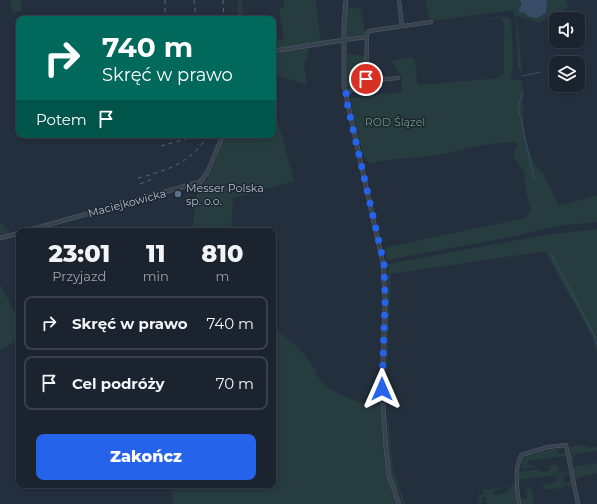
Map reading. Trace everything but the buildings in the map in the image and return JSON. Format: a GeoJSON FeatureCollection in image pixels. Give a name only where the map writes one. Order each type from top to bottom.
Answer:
{"type":"FeatureCollection","features":[{"type":"Feature","properties":{"kind":"street"},"geometry":{"type":"LineString","coordinates":[[346,0],[343,80],[384,264],[385,301],[382,389],[389,475],[399,504]]}},
{"type":"Feature","properties":{"kind":"street"},"geometry":{"type":"LineString","coordinates":[[399,0],[402,26]]}},
{"type":"Feature","properties":{"kind":"street"},"geometry":{"type":"LineString","coordinates":[[345,94],[363,84],[366,79],[368,32],[372,30],[431,22]]}},
{"type":"Feature","properties":{"kind":"street"},"geometry":{"type":"LineString","coordinates":[[276,51],[367,37]]}},
{"type":"Feature","properties":{"kind":"street"},"geometry":{"type":"LineString","coordinates":[[336,42],[344,45]]}},
{"type":"Feature","properties":{"kind":"street"},"geometry":{"type":"LineString","coordinates":[[366,79],[377,80],[398,78]]}},
{"type":"Feature","properties":{"kind":"street","name":"Maciejkowicka"},"geometry":{"type":"LineString","coordinates":[[37,228],[200,182],[207,173],[222,138]]}},
{"type":"Feature","properties":{"kind":"street"},"geometry":{"type":"LineString","coordinates":[[0,238],[16,234]]}},
{"type":"Feature","properties":{"kind":"street"},"geometry":{"type":"LineString","coordinates":[[519,504],[516,483],[518,462],[521,455],[548,447],[566,445],[578,504]]}},
{"type":"Feature","properties":{"kind":"green space"},"geometry":{"type":"Polygon","coordinates":[[[10,0],[21,0],[22,10],[13,13],[10,0]]]}},
{"type":"Feature","properties":{"kind":"green space"},"geometry":{"type":"Polygon","coordinates":[[[238,0],[242,0],[243,16],[238,16],[238,0]]]}},
{"type":"Feature","properties":{"kind":"green space"},"geometry":{"type":"Polygon","coordinates":[[[284,0],[316,0],[320,38],[324,41],[276,48],[276,39],[284,39],[279,9],[284,7],[284,0]]]}},
{"type":"Feature","properties":{"kind":"green space"},"geometry":{"type":"Polygon","coordinates":[[[425,0],[520,0],[520,12],[537,18],[546,13],[547,0],[566,0],[569,8],[558,12],[549,12],[549,16],[540,23],[517,16],[522,73],[518,68],[516,18],[513,10],[430,21],[425,0]]]}},
{"type":"Feature","properties":{"kind":"green space"},"geometry":{"type":"Polygon","coordinates":[[[347,7],[361,9],[366,32],[363,36],[346,38],[347,7]]]}},
{"type":"Feature","properties":{"kind":"green space","name":"ROD Ślązel"},"geometry":{"type":"Polygon","coordinates":[[[502,17],[509,18],[511,21],[513,62],[511,80],[522,80],[524,133],[534,164],[544,175],[559,206],[597,195],[597,222],[557,226],[515,236],[387,260],[385,249],[387,247],[526,218],[531,210],[526,191],[524,173],[514,158],[514,152],[517,145],[516,142],[504,142],[425,157],[390,160],[370,164],[363,155],[350,98],[402,92],[401,77],[392,61],[408,57],[415,60],[417,83],[420,85],[499,78],[504,74],[504,25],[501,18],[390,29],[502,17]]]}},
{"type":"Feature","properties":{"kind":"green space"},"geometry":{"type":"Polygon","coordinates":[[[310,46],[304,66],[307,85],[276,75],[276,52],[310,46]]]}},
{"type":"Feature","properties":{"kind":"green space"},"geometry":{"type":"Polygon","coordinates":[[[346,54],[367,56],[364,80],[355,88],[346,87],[348,66],[346,54]]]}},
{"type":"Feature","properties":{"kind":"green space"},"geometry":{"type":"Polygon","coordinates":[[[276,113],[294,181],[233,198],[231,228],[192,228],[198,186],[206,180],[211,172],[224,138],[276,138],[276,113]]]}},
{"type":"Feature","properties":{"kind":"green space"},"geometry":{"type":"Polygon","coordinates":[[[0,222],[9,230],[8,233],[0,235],[0,222]]]}},
{"type":"Feature","properties":{"kind":"green space"},"geometry":{"type":"Polygon","coordinates":[[[597,229],[597,352],[591,334],[546,251],[391,274],[386,398],[385,376],[388,264],[545,235],[597,229]]]}},
{"type":"Feature","properties":{"kind":"green space"},"geometry":{"type":"Polygon","coordinates":[[[0,284],[16,315],[16,341],[0,349],[0,284]]]}},
{"type":"Feature","properties":{"kind":"green space"},"geometry":{"type":"Polygon","coordinates":[[[276,327],[280,333],[300,350],[314,368],[316,368],[315,373],[336,393],[355,401],[381,404],[384,455],[388,479],[397,504],[173,504],[172,488],[276,488],[276,327]]]}},
{"type":"Feature","properties":{"kind":"green space"},"geometry":{"type":"Polygon","coordinates":[[[387,406],[393,469],[405,504],[403,504],[391,472],[387,406]]]}},
{"type":"Feature","properties":{"kind":"green space"},"geometry":{"type":"Polygon","coordinates":[[[581,445],[591,448],[597,446],[597,451],[573,454],[575,462],[572,463],[570,460],[569,447],[581,445]]]}},
{"type":"Feature","properties":{"kind":"green space"},"geometry":{"type":"Polygon","coordinates":[[[553,447],[555,447],[555,449],[566,447],[566,450],[565,448],[558,449],[558,453],[561,455],[566,452],[566,456],[528,461],[529,466],[535,467],[521,469],[522,457],[519,468],[521,457],[553,449],[553,447]]]}},
{"type":"Feature","properties":{"kind":"green space"},"geometry":{"type":"Polygon","coordinates":[[[597,463],[597,473],[579,477],[574,480],[572,467],[597,463]]]}},
{"type":"Feature","properties":{"kind":"green space"},"geometry":{"type":"Polygon","coordinates":[[[557,465],[559,472],[557,481],[555,475],[518,480],[519,472],[536,469],[540,470],[541,472],[550,471],[550,467],[539,467],[557,465]]]}},
{"type":"Feature","properties":{"kind":"green space"},"geometry":{"type":"Polygon","coordinates":[[[567,470],[565,472],[569,474],[563,476],[564,483],[570,482],[570,477],[572,487],[569,487],[568,485],[563,486],[562,488],[541,490],[543,489],[543,484],[557,482],[560,472],[567,470]]]}},
{"type":"Feature","properties":{"kind":"green space"},"geometry":{"type":"Polygon","coordinates":[[[509,485],[506,488],[495,489],[495,492],[492,492],[495,495],[508,492],[512,485],[515,485],[518,504],[487,504],[486,497],[481,497],[482,503],[479,503],[478,495],[483,495],[482,490],[506,487],[509,485]]]}},
{"type":"Feature","properties":{"kind":"green space"},"geometry":{"type":"Polygon","coordinates":[[[526,489],[532,489],[534,504],[521,504],[520,499],[527,498],[526,489]]]}},
{"type":"Feature","properties":{"kind":"water"},"geometry":{"type":"Polygon","coordinates":[[[520,0],[547,0],[546,13],[537,18],[530,17],[523,12],[520,13],[520,0]]]}},
{"type":"Feature","properties":{"kind":"waterway"},"geometry":{"type":"LineString","coordinates":[[522,76],[541,72]]}},
{"type":"Feature","properties":{"kind":"waterway"},"geometry":{"type":"LineString","coordinates":[[523,92],[518,106],[534,179]]}},
{"type":"Feature","properties":{"kind":"waterway"},"geometry":{"type":"LineString","coordinates":[[551,254],[594,335],[597,344]]}},
{"type":"Feature","properties":{"kind":"railway"},"geometry":{"type":"LineString","coordinates":[[165,0],[165,16]]}},
{"type":"Feature","properties":{"kind":"railway"},"geometry":{"type":"LineString","coordinates":[[194,0],[196,16]]}},
{"type":"Feature","properties":{"kind":"railway"},"geometry":{"type":"LineString","coordinates":[[223,0],[224,16]]}},
{"type":"Feature","properties":{"kind":"railway"},"geometry":{"type":"LineString","coordinates":[[161,146],[189,138]]}},
{"type":"Feature","properties":{"kind":"railway"},"geometry":{"type":"LineString","coordinates":[[138,178],[159,172],[187,159],[195,152],[206,138]]}},
{"type":"Feature","properties":{"kind":"railway"},"geometry":{"type":"LineString","coordinates":[[140,184],[153,179]]}},
{"type":"Feature","properties":{"kind":"place","name":"Messer Polska sp. o.o."},"geometry":{"type":"Point","coordinates":[178,194]}},
{"type":"Feature","properties":{"kind":"route"},"geometry":{"type":"LineString","coordinates":[[366,79],[363,84],[345,94],[384,264],[385,301],[382,389]]}}]}
